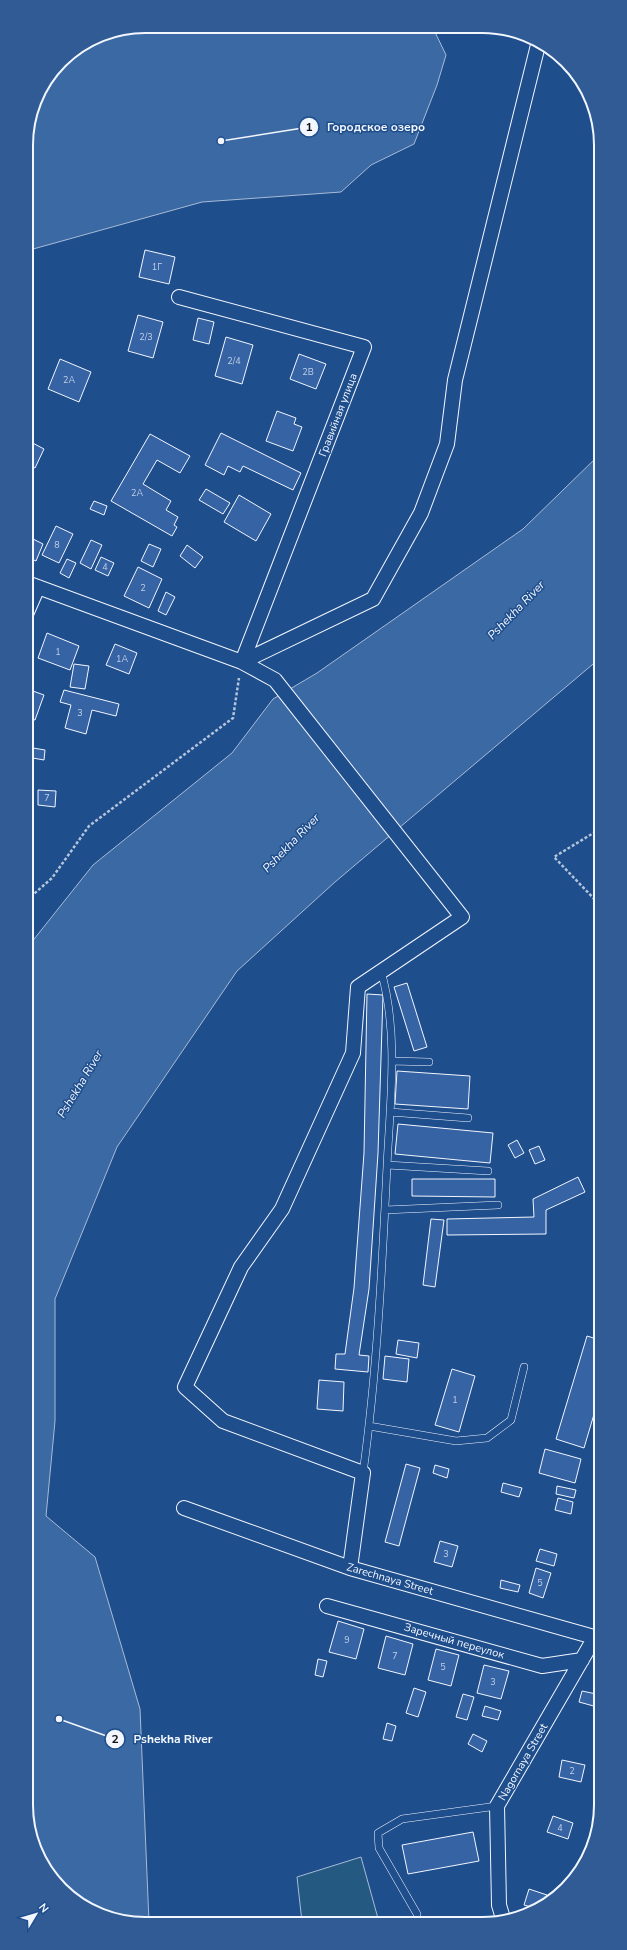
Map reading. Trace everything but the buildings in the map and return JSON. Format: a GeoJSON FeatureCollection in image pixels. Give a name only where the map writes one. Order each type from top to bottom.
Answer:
{"type":"FeatureCollection","features":[{"type":"Feature","properties":{"kind":"street"},"geometry":{"type":"LineString","coordinates":[[242,662],[373,599],[420,512],[447,444],[455,380],[536,48]]}},
{"type":"Feature","properties":{"kind":"street","name":"Гравийная улица"},"geometry":{"type":"LineString","coordinates":[[179,297],[364,347],[242,662]]}},
{"type":"Feature","properties":{"kind":"street"},"geometry":{"type":"LineString","coordinates":[[33,585],[242,662],[275,680],[462,917],[358,987],[352,1053],[282,1209],[241,1267],[185,1387],[223,1421],[363,1473],[350,1568]]}},
{"type":"Feature","properties":{"kind":"street","name":"Zarechnaya Street"},"geometry":{"type":"LineString","coordinates":[[184,1508],[350,1568],[594,1637]]}},
{"type":"Feature","properties":{"kind":"street","name":"Заречный переулок"},"geometry":{"type":"LineString","coordinates":[[327,1606],[542,1666],[582,1660]]}},
{"type":"Feature","properties":{"kind":"street","name":"Nagornaya Street"},"geometry":{"type":"LineString","coordinates":[[502,1915],[499,1905],[497,1806],[582,1660],[594,1644]]}},
{"type":"Feature","properties":{"kind":"lane"},"geometry":{"type":"LineString","coordinates":[[363,1473],[369,1426],[385,1210],[392,1061],[387,999],[381,971]]}},
{"type":"Feature","properties":{"kind":"lane"},"geometry":{"type":"LineString","coordinates":[[392,1061],[429,1062]]}},
{"type":"Feature","properties":{"kind":"lane"},"geometry":{"type":"LineString","coordinates":[[390,1112],[468,1118]]}},
{"type":"Feature","properties":{"kind":"lane"},"geometry":{"type":"LineString","coordinates":[[387,1165],[488,1171]]}},
{"type":"Feature","properties":{"kind":"lane"},"geometry":{"type":"LineString","coordinates":[[385,1210],[498,1205]]}},
{"type":"Feature","properties":{"kind":"lane"},"geometry":{"type":"LineString","coordinates":[[369,1426],[456,1441],[487,1438],[510,1420],[524,1367]]}},
{"type":"Feature","properties":{"kind":"lane"},"geometry":{"type":"LineString","coordinates":[[418,1914],[379,1848],[378,1832],[402,1819],[497,1806]]}},
{"type":"Feature","properties":{"kind":"path"},"geometry":{"type":"LineString","coordinates":[[33,895],[52,878],[89,826],[233,718],[242,662]]}},
{"type":"Feature","properties":{"kind":"path"},"geometry":{"type":"LineString","coordinates":[[594,833],[554,857],[594,899]]}},
{"type":"Feature","properties":{"kind":"shaded area"},"geometry":{"type":"Polygon","coordinates":[[[361,1857],[378,1917],[301,1917],[297,1877],[361,1857]]]}},
{"type":"Feature","properties":{"kind":"water"},"geometry":{"type":"Polygon","coordinates":[[[138,33],[435,33],[446,55],[437,85],[414,144],[371,165],[341,192],[202,202],[33,249],[33,138],[35,123],[48,89],[56,77],[71,61],[89,48],[109,39],[138,33]]]}},
{"type":"Feature","properties":{"kind":"water"},"geometry":{"type":"Polygon","coordinates":[[[594,460],[594,663],[335,882],[237,971],[117,1147],[55,1299],[55,1421],[46,1516],[95,1557],[140,1709],[149,1917],[123,1915],[109,1911],[89,1902],[77,1894],[61,1879],[52,1867],[39,1841],[33,1812],[33,940],[93,865],[232,753],[273,699],[317,673],[523,529],[594,460]]]}},
{"type":"Feature","properties":{"kind":"place","name":"Городское озеро"},"geometry":{"type":"Point","coordinates":[221,141]}},
{"type":"Feature","properties":{"kind":"place","name":"Pshekha River"},"geometry":{"type":"Point","coordinates":[59,1719]}}]}
